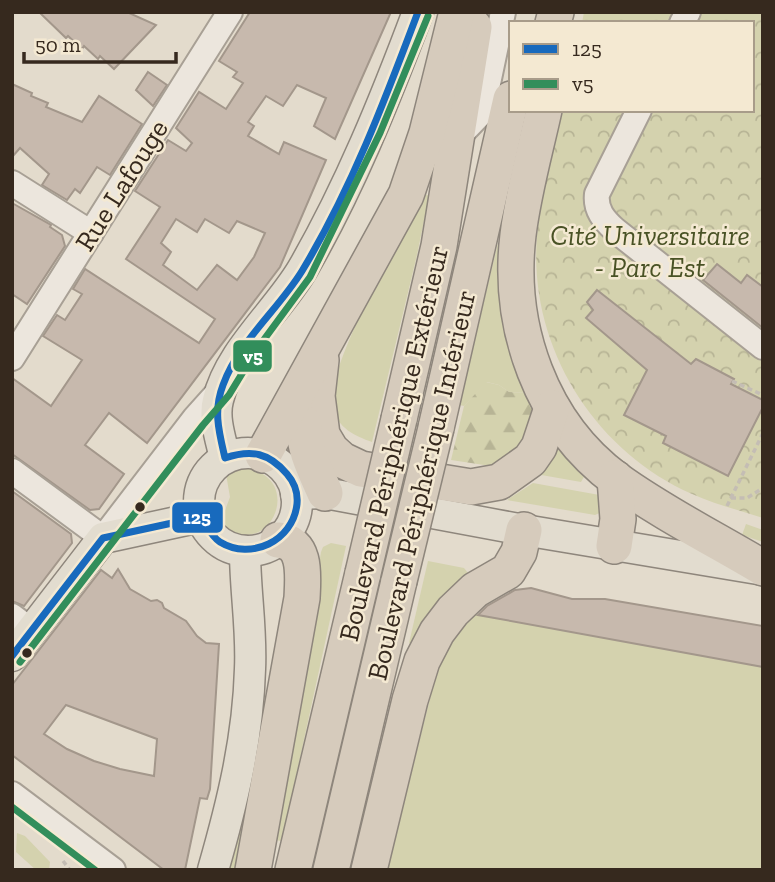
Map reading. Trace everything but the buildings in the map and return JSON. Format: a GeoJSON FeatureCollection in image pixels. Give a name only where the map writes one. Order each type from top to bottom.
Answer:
{"type":"FeatureCollection","features":[{"type":"Feature","properties":{"kind":"highway"},"geometry":{"type":"LineString","coordinates":[[263,455],[406,195],[427,133],[457,12]]}},
{"type":"Feature","properties":{"kind":"highway","name":"Boulevard Périphérique Extérieur"},"geometry":{"type":"LineString","coordinates":[[293,870],[439,246],[476,12]]}},
{"type":"Feature","properties":{"kind":"highway","name":"Boulevard Périphérique Intérieur"},"geometry":{"type":"LineString","coordinates":[[331,870],[453,357],[509,108]]}},
{"type":"Feature","properties":{"kind":"highway"},"geometry":{"type":"LineString","coordinates":[[453,357],[486,258],[527,112]]}},
{"type":"Feature","properties":{"kind":"highway"},"geometry":{"type":"LineString","coordinates":[[544,112],[522,208],[516,270],[522,332],[530,362],[552,408],[583,448],[615,478],[763,569]]}},
{"type":"Feature","properties":{"kind":"highway"},"geometry":{"type":"LineString","coordinates":[[316,358],[322,435],[331,450],[342,460],[361,468],[471,487],[499,482],[530,460],[539,447],[552,408]]}},
{"type":"Feature","properties":{"kind":"highway"},"geometry":{"type":"LineString","coordinates":[[311,493],[309,457],[304,437],[316,358]]}},
{"type":"Feature","properties":{"kind":"highway"},"geometry":{"type":"LineString","coordinates":[[614,546],[618,519],[615,478]]}},
{"type":"Feature","properties":{"kind":"highway"},"geometry":{"type":"LineString","coordinates":[[369,870],[422,661],[437,632],[453,611],[475,590],[508,571],[519,552],[524,530]]}},
{"type":"Feature","properties":{"kind":"highway"},"geometry":{"type":"LineString","coordinates":[[253,870],[302,598],[302,567],[297,550],[289,542],[278,540]]}},
{"type":"Feature","properties":{"kind":"main road"},"geometry":{"type":"LineString","coordinates":[[225,458],[216,413],[221,389],[248,343],[301,272],[318,241],[371,128],[418,12]]}},
{"type":"Feature","properties":{"kind":"main road"},"geometry":{"type":"LineString","coordinates":[[311,493],[295,514],[292,523],[278,540],[268,547],[244,551],[230,548],[217,541],[200,517],[198,503],[205,477],[225,458],[248,452],[263,455],[280,465],[311,493],[763,569]]}},
{"type":"Feature","properties":{"kind":"main road"},"geometry":{"type":"LineString","coordinates":[[12,656],[22,624],[103,538],[200,517]]}},
{"type":"Feature","properties":{"kind":"main road"},"geometry":{"type":"LineString","coordinates":[[213,870],[237,784],[247,715],[251,669],[244,551]]}},
{"type":"Feature","properties":{"kind":"street","name":"Rue Lafouge"},"geometry":{"type":"LineString","coordinates":[[12,358],[230,12]]}},
{"type":"Feature","properties":{"kind":"street"},"geometry":{"type":"LineString","coordinates":[[458,137],[482,112],[503,12]]}},
{"type":"Feature","properties":{"kind":"street"},"geometry":{"type":"LineString","coordinates":[[638,112],[597,194],[600,212],[615,230],[763,347]]}},
{"type":"Feature","properties":{"kind":"street"},"geometry":{"type":"LineString","coordinates":[[12,183],[91,233]]}},
{"type":"Feature","properties":{"kind":"street"},"geometry":{"type":"LineString","coordinates":[[12,471],[103,538],[195,418],[221,389]]}},
{"type":"Feature","properties":{"kind":"street"},"geometry":{"type":"LineString","coordinates":[[12,794],[113,870]]}},
{"type":"Feature","properties":{"kind":"path"},"geometry":{"type":"LineString","coordinates":[[733,381],[763,395]]}},
{"type":"Feature","properties":{"kind":"path"},"geometry":{"type":"LineString","coordinates":[[727,506],[763,433]]}},
{"type":"Feature","properties":{"kind":"path"},"geometry":{"type":"LineString","coordinates":[[731,498],[747,498],[763,488]]}},
{"type":"Feature","properties":{"kind":"green space","name":"Cité Universitaire - Parc Est"},"geometry":{"type":"Polygon","coordinates":[[[584,12],[763,12],[763,518],[700,498],[657,475],[625,450],[597,422],[574,389],[556,354],[544,316],[537,277],[539,220],[563,112],[754,112],[754,21],[582,21],[584,12]]]}},
{"type":"Feature","properties":{"kind":"green space"},"geometry":{"type":"Polygon","coordinates":[[[425,194],[429,196],[417,255],[372,442],[354,434],[335,416],[333,390],[340,364],[367,302],[425,194]]]}},
{"type":"Feature","properties":{"kind":"green space"},"geometry":{"type":"Polygon","coordinates":[[[498,243],[502,245],[529,393],[509,392],[499,385],[487,382],[464,406],[459,405],[498,243]]]}},
{"type":"Feature","properties":{"kind":"green space"},"geometry":{"type":"Polygon","coordinates":[[[486,382],[499,385],[509,392],[529,393],[532,406],[533,417],[529,434],[504,468],[451,460],[464,406],[486,382]]]}},
{"type":"Feature","properties":{"kind":"green space"},"geometry":{"type":"Polygon","coordinates":[[[553,428],[585,475],[581,482],[530,473],[553,428]]]}},
{"type":"Feature","properties":{"kind":"green space"},"geometry":{"type":"Polygon","coordinates":[[[246,468],[264,475],[275,487],[278,501],[274,515],[266,527],[253,534],[238,534],[220,524],[230,497],[226,474],[246,468]]]}},
{"type":"Feature","properties":{"kind":"green space"},"geometry":{"type":"Polygon","coordinates":[[[533,483],[605,496],[602,512],[595,515],[507,500],[533,483]]]}},
{"type":"Feature","properties":{"kind":"green space"},"geometry":{"type":"Polygon","coordinates":[[[746,524],[763,530],[763,542],[742,535],[746,524]]]}},
{"type":"Feature","properties":{"kind":"green space"},"geometry":{"type":"Polygon","coordinates":[[[331,543],[346,546],[282,841],[274,840],[321,552],[323,547],[331,543]]]}},
{"type":"Feature","properties":{"kind":"green space"},"geometry":{"type":"Polygon","coordinates":[[[428,561],[464,568],[468,573],[467,579],[415,645],[409,643],[428,561]]]}},
{"type":"Feature","properties":{"kind":"green space"},"geometry":{"type":"Polygon","coordinates":[[[470,613],[763,667],[763,870],[387,870],[439,663],[447,646],[470,613]]]}},
{"type":"Feature","properties":{"kind":"green space"},"geometry":{"type":"Polygon","coordinates":[[[257,770],[244,870],[228,870],[257,770]]]}},
{"type":"Feature","properties":{"kind":"green space"},"geometry":{"type":"Polygon","coordinates":[[[17,833],[25,836],[50,862],[49,870],[36,870],[16,852],[17,833]]]}},
{"type":"Feature","properties":{"kind":"transit line","name":"125"},"geometry":{"type":"LineString","coordinates":[[12,656],[103,538],[200,517],[220,542],[245,549],[269,544],[288,528],[297,504],[294,484],[280,467],[267,457],[244,454],[225,458],[218,421],[220,395],[239,354],[302,271],[320,240],[352,177],[418,12]]}},
{"type":"Feature","properties":{"kind":"transit line","name":"v5"},"geometry":{"type":"LineString","coordinates":[[20,662],[229,395],[257,349],[310,277],[380,133],[428,16]]}},
{"type":"Feature","properties":{"kind":"transit line","name":"v5"},"geometry":{"type":"LineString","coordinates":[[12,807],[95,870]]}}]}
